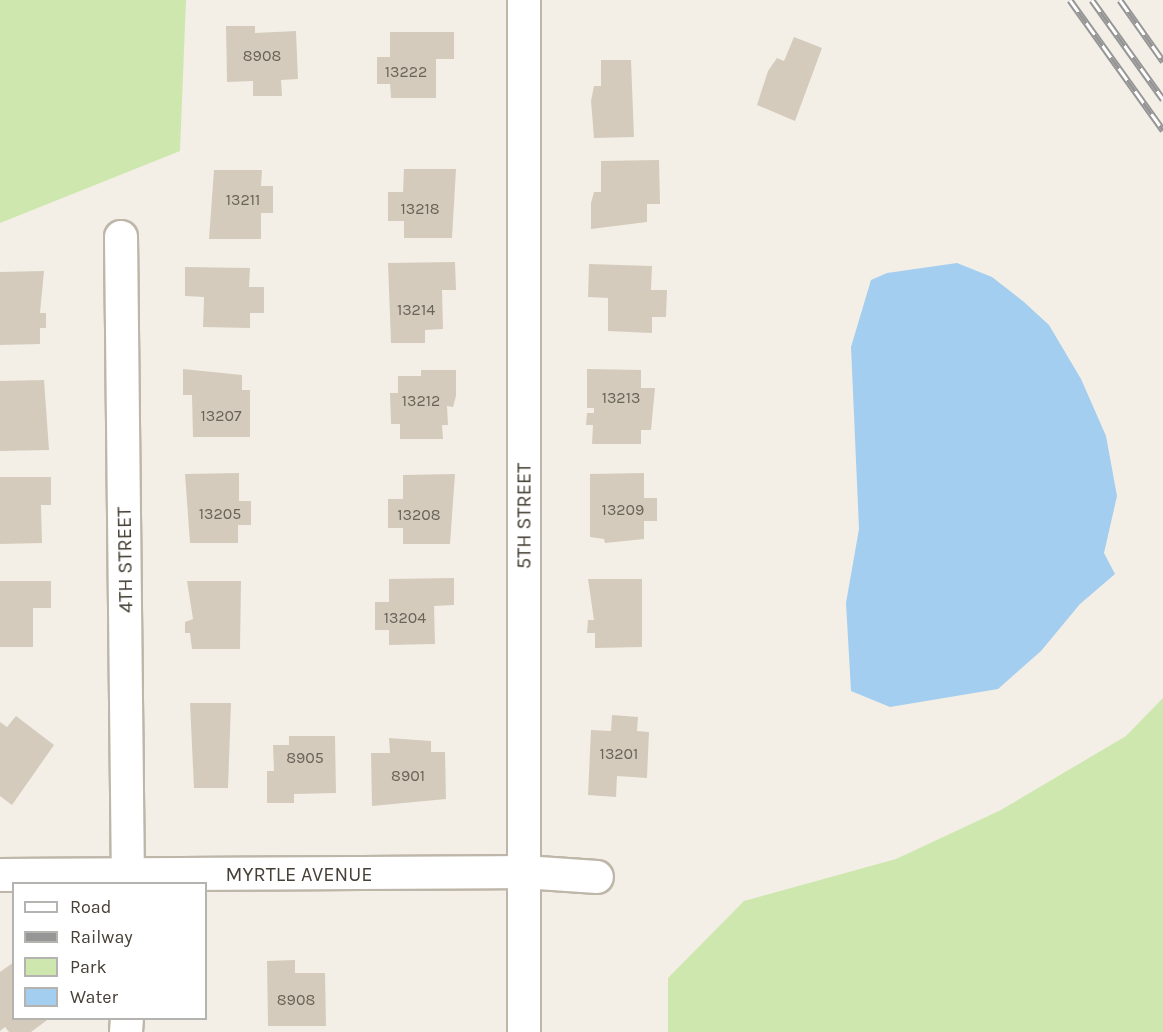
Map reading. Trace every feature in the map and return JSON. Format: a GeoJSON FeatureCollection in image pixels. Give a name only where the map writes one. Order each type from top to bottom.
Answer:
{"type":"FeatureCollection","features":[{"type":"Feature","properties":{"kind":"street","name":"5TH STREET"},"geometry":{"type":"LineString","coordinates":[[524,0],[524,1032]]}},
{"type":"Feature","properties":{"kind":"street","name":"4TH STREET"},"geometry":{"type":"LineString","coordinates":[[121,237],[128,879]]}},
{"type":"Feature","properties":{"kind":"street","name":"MYRTLE AVENUE"},"geometry":{"type":"LineString","coordinates":[[0,875],[128,879],[524,872],[597,876]]}},
{"type":"Feature","properties":{"kind":"green space"},"geometry":{"type":"Polygon","coordinates":[[[0,0],[186,0],[180,151],[0,223],[0,0]]]}},
{"type":"Feature","properties":{"kind":"green space"},"geometry":{"type":"Polygon","coordinates":[[[1163,698],[1163,1032],[668,1032],[668,978],[744,901],[896,859],[1001,810],[1126,736],[1163,698]]]}},
{"type":"Feature","properties":{"kind":"water"},"geometry":{"type":"Polygon","coordinates":[[[957,263],[992,277],[1049,325],[1081,379],[1106,436],[1117,496],[1104,553],[1115,574],[1080,604],[1041,651],[998,689],[890,707],[851,691],[846,603],[859,529],[851,347],[871,280],[887,273],[957,263]]]}},
{"type":"Feature","properties":{"kind":"building"},"geometry":{"type":"Polygon","coordinates":[[[226,26],[255,26],[255,33],[296,31],[298,79],[281,80],[282,96],[253,96],[253,81],[227,82],[226,26]]]}},
{"type":"Feature","properties":{"kind":"building"},"geometry":{"type":"Polygon","coordinates":[[[390,32],[454,32],[454,59],[436,59],[436,98],[391,98],[390,84],[377,84],[377,57],[390,57],[390,32]]]}},
{"type":"Feature","properties":{"kind":"building"},"geometry":{"type":"Polygon","coordinates":[[[794,37],[822,48],[795,121],[757,105],[768,71],[777,58],[784,61],[794,37]]]}},
{"type":"Feature","properties":{"kind":"building"},"geometry":{"type":"Polygon","coordinates":[[[601,60],[631,60],[634,137],[594,138],[591,101],[594,86],[601,86],[601,60]]]}},
{"type":"Feature","properties":{"kind":"building"},"geometry":{"type":"Polygon","coordinates":[[[659,160],[660,204],[647,204],[647,222],[591,229],[591,203],[594,192],[601,192],[601,161],[659,160]]]}},
{"type":"Feature","properties":{"kind":"building"},"geometry":{"type":"Polygon","coordinates":[[[404,169],[456,169],[452,238],[404,238],[404,221],[388,221],[388,192],[403,192],[404,169]]]}},
{"type":"Feature","properties":{"kind":"building"},"geometry":{"type":"Polygon","coordinates":[[[214,170],[262,170],[261,186],[273,186],[273,213],[261,213],[261,239],[209,239],[214,170]]]}},
{"type":"Feature","properties":{"kind":"building"},"geometry":{"type":"Polygon","coordinates":[[[455,262],[456,290],[442,290],[443,329],[425,330],[425,343],[391,343],[388,263],[455,262]]]}},
{"type":"Feature","properties":{"kind":"building"},"geometry":{"type":"Polygon","coordinates":[[[589,264],[652,266],[651,290],[667,290],[666,317],[652,317],[652,333],[608,331],[608,298],[588,297],[589,264]]]}},
{"type":"Feature","properties":{"kind":"building"},"geometry":{"type":"Polygon","coordinates":[[[185,267],[250,268],[249,287],[264,287],[264,313],[250,313],[250,328],[203,327],[204,297],[185,296],[185,267]]]}},
{"type":"Feature","properties":{"kind":"building"},"geometry":{"type":"Polygon","coordinates":[[[44,271],[40,313],[46,313],[46,328],[40,328],[40,344],[0,345],[0,272],[44,271]]]}},
{"type":"Feature","properties":{"kind":"building"},"geometry":{"type":"Polygon","coordinates":[[[183,369],[242,375],[242,390],[250,390],[250,437],[193,437],[192,395],[183,395],[183,369]]]}},
{"type":"Feature","properties":{"kind":"building"},"geometry":{"type":"Polygon","coordinates":[[[587,369],[641,370],[641,388],[655,388],[651,430],[641,430],[641,444],[592,444],[593,425],[586,425],[587,413],[594,413],[594,408],[587,408],[587,369]]]}},
{"type":"Feature","properties":{"kind":"building"},"geometry":{"type":"Polygon","coordinates":[[[421,370],[456,370],[456,396],[453,407],[447,406],[448,425],[442,425],[443,439],[400,439],[400,424],[391,424],[390,393],[398,393],[398,376],[421,376],[421,370]]]}},
{"type":"Feature","properties":{"kind":"building"},"geometry":{"type":"Polygon","coordinates":[[[44,380],[49,450],[0,451],[0,381],[44,380]]]}},
{"type":"Feature","properties":{"kind":"building"},"geometry":{"type":"Polygon","coordinates":[[[239,473],[239,501],[251,501],[251,525],[238,525],[238,543],[190,543],[185,474],[239,473]]]}},
{"type":"Feature","properties":{"kind":"building"},"geometry":{"type":"Polygon","coordinates":[[[644,473],[644,498],[657,498],[657,521],[644,521],[644,539],[605,543],[604,539],[590,537],[590,474],[644,473]]]}},
{"type":"Feature","properties":{"kind":"building"},"geometry":{"type":"Polygon","coordinates":[[[455,474],[450,544],[403,544],[403,528],[388,528],[388,499],[403,499],[403,475],[455,474]]]}},
{"type":"Feature","properties":{"kind":"building"},"geometry":{"type":"Polygon","coordinates":[[[0,477],[51,477],[51,505],[41,505],[42,543],[0,544],[0,477]]]}},
{"type":"Feature","properties":{"kind":"building"},"geometry":{"type":"Polygon","coordinates":[[[454,578],[454,605],[434,606],[435,644],[389,645],[389,630],[375,630],[375,602],[389,602],[389,579],[454,578]]]}},
{"type":"Feature","properties":{"kind":"building"},"geometry":{"type":"Polygon","coordinates":[[[588,579],[642,579],[642,647],[595,648],[595,633],[587,633],[588,620],[594,620],[588,579]]]}},
{"type":"Feature","properties":{"kind":"building"},"geometry":{"type":"Polygon","coordinates":[[[0,581],[51,581],[51,608],[33,608],[33,647],[0,647],[0,581]]]}},
{"type":"Feature","properties":{"kind":"building"},"geometry":{"type":"Polygon","coordinates":[[[187,581],[241,581],[240,649],[192,649],[190,633],[185,633],[185,622],[193,619],[187,581]]]}},
{"type":"Feature","properties":{"kind":"building"},"geometry":{"type":"Polygon","coordinates":[[[190,703],[231,703],[228,788],[194,788],[190,703]]]}},
{"type":"Feature","properties":{"kind":"building"},"geometry":{"type":"Polygon","coordinates":[[[612,715],[638,717],[637,731],[649,732],[647,778],[617,776],[616,797],[588,795],[591,730],[611,731],[612,715]]]}},
{"type":"Feature","properties":{"kind":"building"},"geometry":{"type":"Polygon","coordinates":[[[16,716],[54,745],[12,805],[0,796],[0,722],[7,727],[16,716]]]}},
{"type":"Feature","properties":{"kind":"building"},"geometry":{"type":"Polygon","coordinates":[[[289,736],[335,736],[336,793],[294,794],[294,803],[267,803],[267,771],[274,771],[273,745],[289,745],[289,736]]]}},
{"type":"Feature","properties":{"kind":"building"},"geometry":{"type":"Polygon","coordinates":[[[389,738],[431,741],[431,752],[445,752],[446,799],[372,806],[371,753],[390,753],[389,738]]]}},
{"type":"Feature","properties":{"kind":"building"},"geometry":{"type":"Polygon","coordinates":[[[295,960],[295,973],[325,973],[326,1026],[268,1026],[267,961],[295,960]]]}},
{"type":"Feature","properties":{"kind":"building"},"geometry":{"type":"Polygon","coordinates":[[[12,963],[12,1020],[47,1020],[31,1032],[9,1032],[5,1027],[0,1031],[0,972],[12,963]]]}},
{"type":"Feature","properties":{"kind":"railway"},"geometry":{"type":"LineString","coordinates":[[1070,0],[1163,130]]}},
{"type":"Feature","properties":{"kind":"railway"},"geometry":{"type":"LineString","coordinates":[[1092,0],[1163,99]]}},
{"type":"Feature","properties":{"kind":"railway"},"geometry":{"type":"LineString","coordinates":[[1120,0],[1163,61]]}}]}
